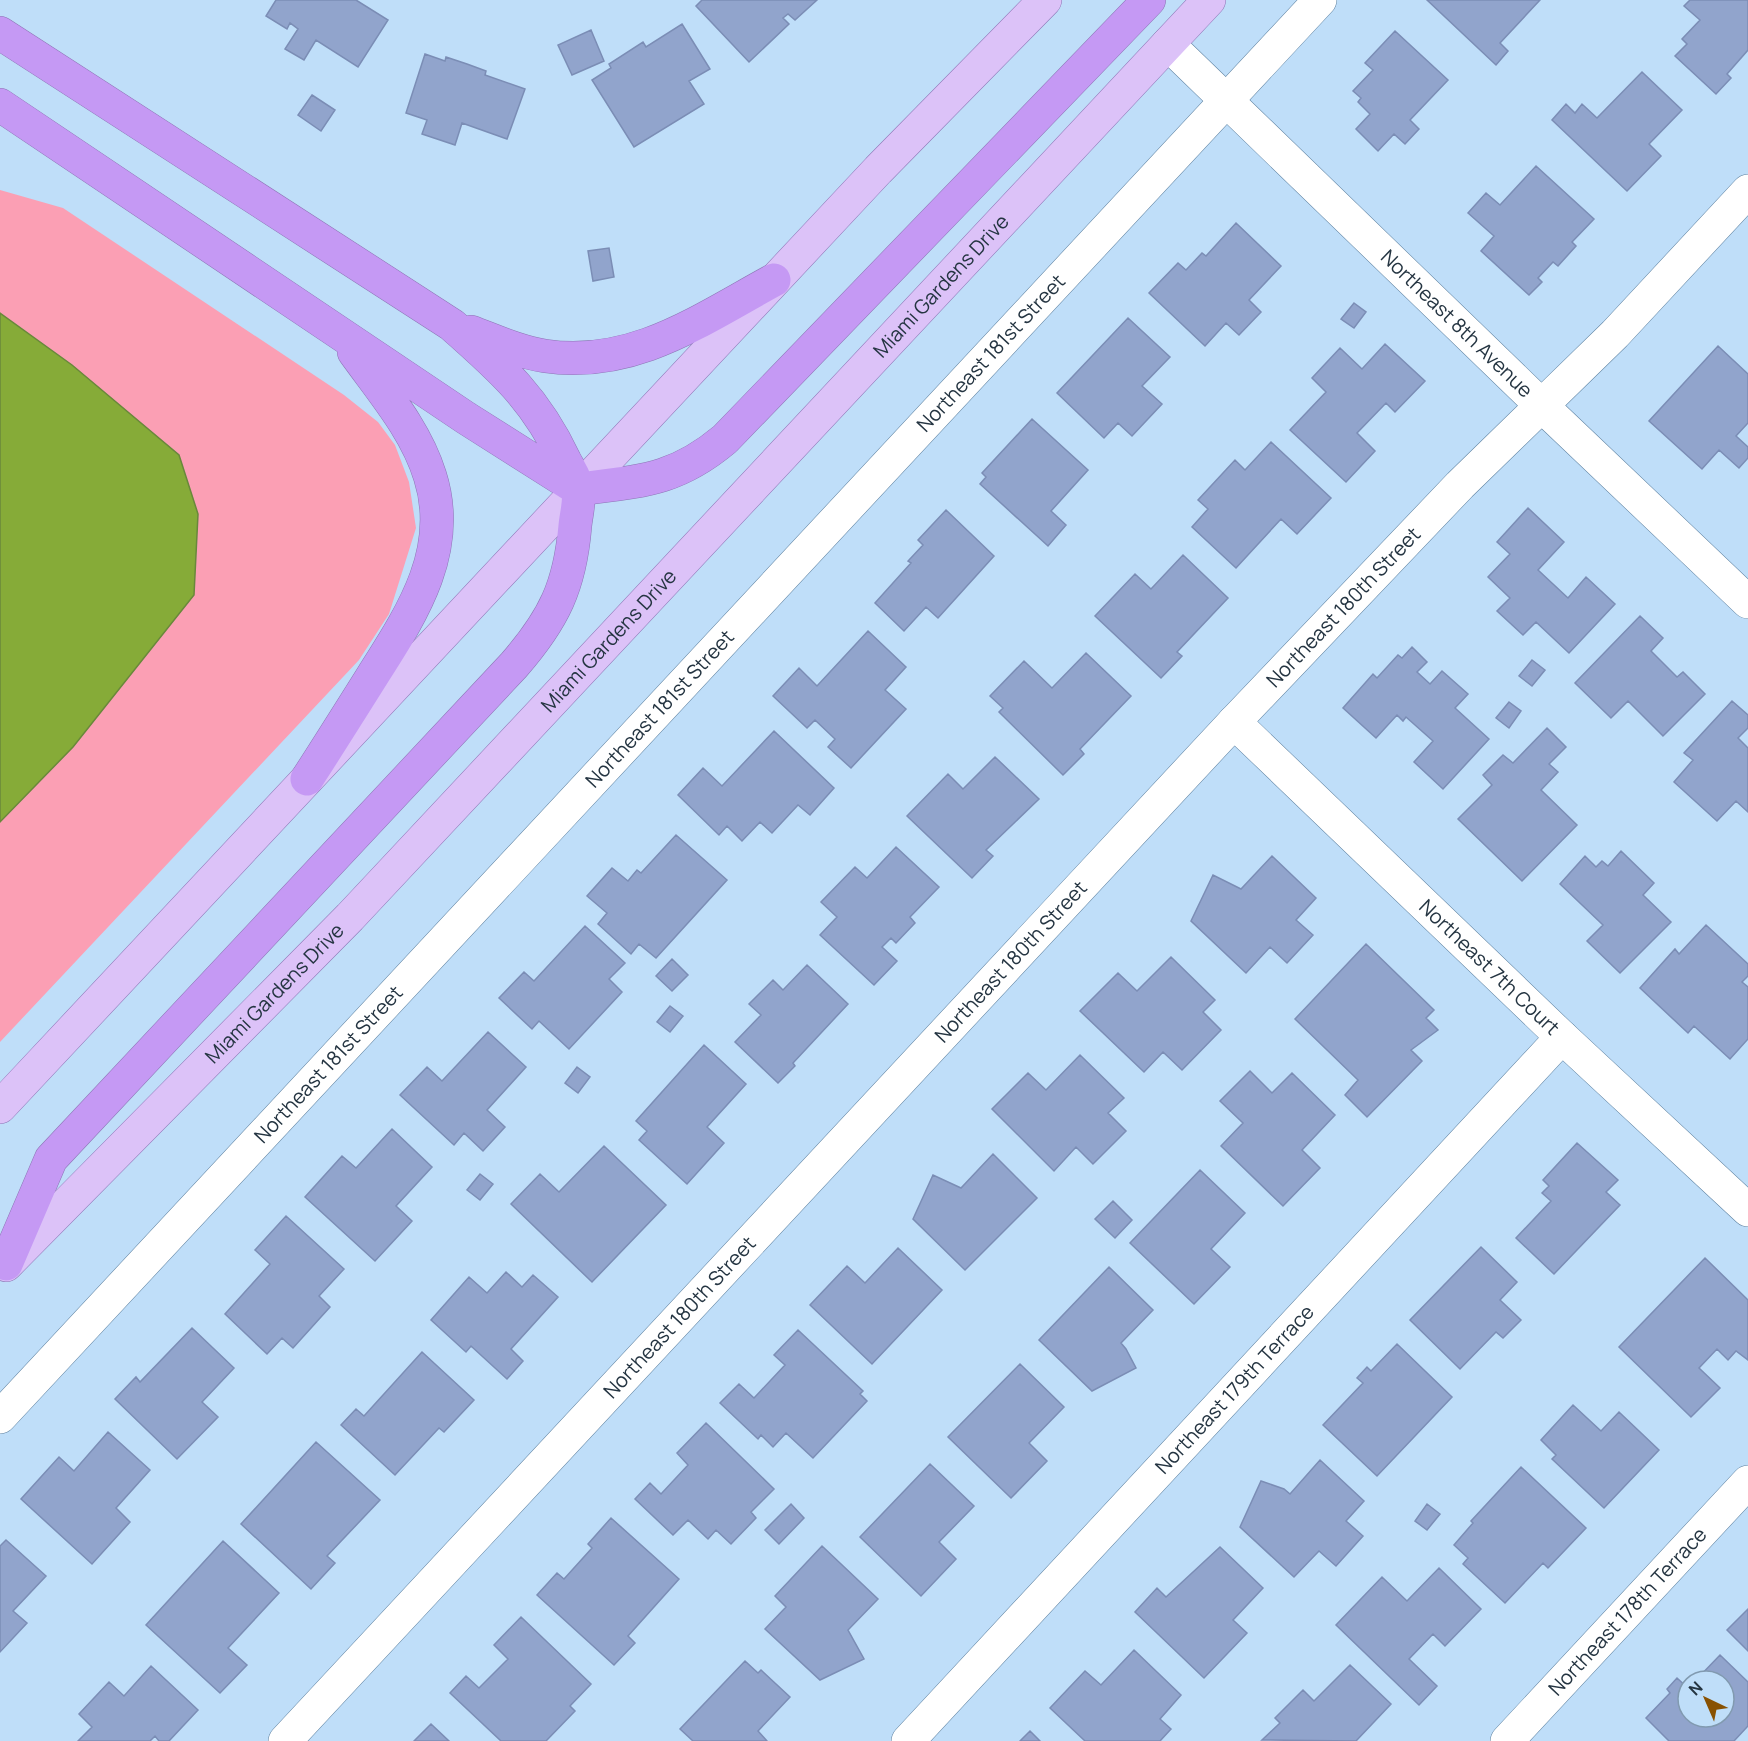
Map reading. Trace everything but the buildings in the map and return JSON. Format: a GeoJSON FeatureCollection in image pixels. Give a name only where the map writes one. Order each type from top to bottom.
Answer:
{"type":"FeatureCollection","features":[{"type":"Feature","properties":{"kind":"highway"},"geometry":{"type":"LineString","coordinates":[[0,105],[466,418],[578,489],[664,476],[703,457],[725,439],[1149,0]]}},
{"type":"Feature","properties":{"kind":"highway"},"geometry":{"type":"LineString","coordinates":[[0,33],[452,325],[507,374],[524,393],[556,442],[578,489],[570,572],[557,605],[543,629],[514,664],[51,1159],[3,1267]]}},
{"type":"Feature","properties":{"kind":"highway"},"geometry":{"type":"LineString","coordinates":[[452,325],[543,356],[599,358],[624,354],[653,344],[774,280]]}},
{"type":"Feature","properties":{"kind":"highway"},"geometry":{"type":"LineString","coordinates":[[307,779],[419,600],[435,545],[435,494],[419,449],[396,410],[341,333]]}},
{"type":"Feature","properties":{"kind":"main road"},"geometry":{"type":"LineString","coordinates":[[0,1107],[774,280],[950,94],[1045,0]]}},
{"type":"Feature","properties":{"kind":"main road","name":"Miami Gardens Drive"},"geometry":{"type":"LineString","coordinates":[[3,1267],[350,917],[1209,0]]}},
{"type":"Feature","properties":{"kind":"street","name":"Northeast 181st Street"},"geometry":{"type":"LineString","coordinates":[[0,1417],[1320,0]]}},
{"type":"Feature","properties":{"kind":"street","name":"Northeast 8th Avenue"},"geometry":{"type":"LineString","coordinates":[[1168,44],[1748,602]]}},
{"type":"Feature","properties":{"kind":"street","name":"Northeast 180th Street"},"geometry":{"type":"LineString","coordinates":[[285,1741],[1234,722],[1460,485],[1615,334],[1748,192]]}},
{"type":"Feature","properties":{"kind":"street","name":"Northeast 7th Court"},"geometry":{"type":"LineString","coordinates":[[1234,722],[1562,1037],[1748,1210]]}},
{"type":"Feature","properties":{"kind":"street","name":"Northeast 179th Terrace"},"geometry":{"type":"LineString","coordinates":[[908,1741],[1562,1037]]}},
{"type":"Feature","properties":{"kind":"street","name":"Northeast 178th Terrace"},"geometry":{"type":"LineString","coordinates":[[1507,1741],[1748,1482]]}},
{"type":"Feature","properties":{"kind":"shaded area"},"geometry":{"type":"Polygon","coordinates":[[[0,190],[63,208],[344,395],[378,422],[395,445],[409,482],[416,528],[389,614],[359,660],[0,1042],[0,822],[73,747],[72,365],[0,313],[0,190]]]}},
{"type":"Feature","properties":{"kind":"shaded area"},"geometry":{"type":"Polygon","coordinates":[[[0,313],[72,365],[179,455],[198,514],[194,595],[73,747],[0,822],[0,313]]]}}]}
